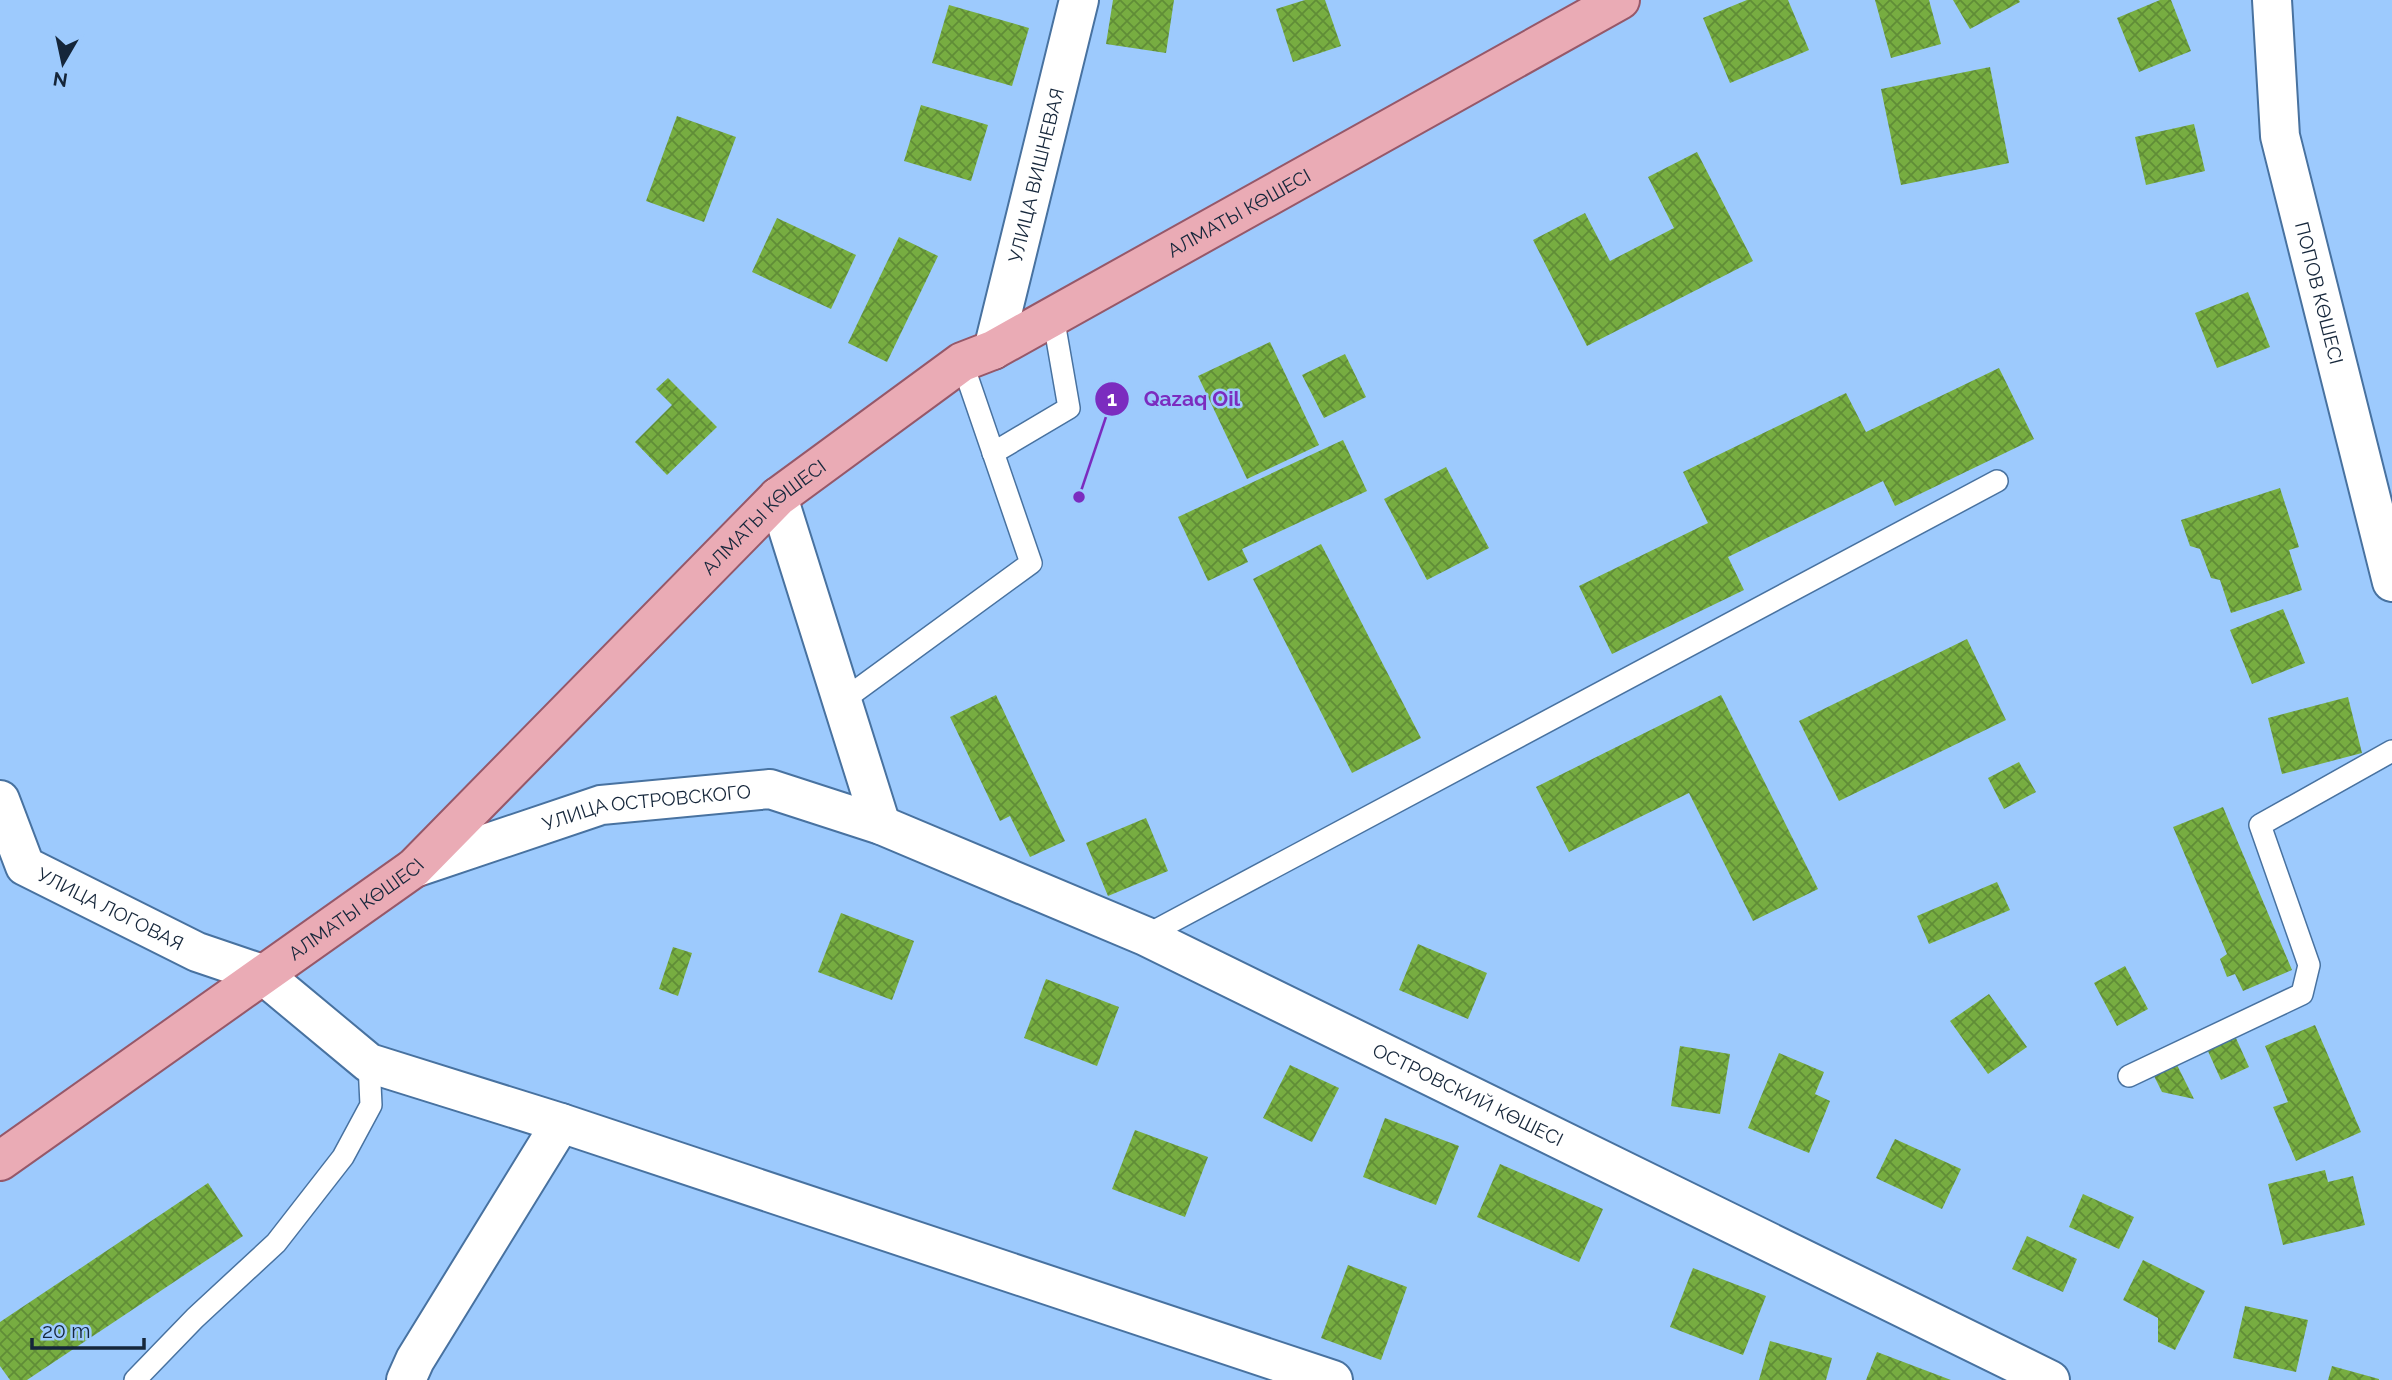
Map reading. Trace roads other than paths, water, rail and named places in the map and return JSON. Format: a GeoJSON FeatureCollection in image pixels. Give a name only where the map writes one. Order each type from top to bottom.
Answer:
{"type":"FeatureCollection","features":[{"type":"Feature","properties":{"kind":"main road","name":"АЛМАТЫ КӨШЕСІ"},"geometry":{"type":"LineString","coordinates":[[0,1161],[414,868],[778,497],[977,356],[1620,0]]}},
{"type":"Feature","properties":{"kind":"street","name":"УЛИЦА ВИШНЕВАЯ"},"geometry":{"type":"LineString","coordinates":[[977,356],[1079,0]]}},
{"type":"Feature","properties":{"kind":"street","name":"ПОПОВ КӨШЕСІ"},"geometry":{"type":"LineString","coordinates":[[2272,0],[2280,136],[2392,582]]}},
{"type":"Feature","properties":{"kind":"street"},"geometry":{"type":"LineString","coordinates":[[778,497],[881,825]]}},
{"type":"Feature","properties":{"kind":"street","name":"УЛИЦА ОСТРОВСКОГО"},"geometry":{"type":"LineString","coordinates":[[414,868],[601,805],[627,802],[770,789],[881,825]]}},
{"type":"Feature","properties":{"kind":"street","name":"УЛИЦА ЛОГОВАЯ"},"geometry":{"type":"LineString","coordinates":[[0,800],[25,866],[197,952],[262,974]]}},
{"type":"Feature","properties":{"kind":"street","name":"ОСТРОВСКИЙ КӨШЕСІ"},"geometry":{"type":"LineString","coordinates":[[881,825],[1145,936],[2050,1380]]}},
{"type":"Feature","properties":{"kind":"street"},"geometry":{"type":"LineString","coordinates":[[262,974],[369,1063],[561,1123],[1333,1380]]}},
{"type":"Feature","properties":{"kind":"street"},"geometry":{"type":"LineString","coordinates":[[406,1380],[415,1360],[561,1123]]}},
{"type":"Feature","properties":{"kind":"lane"},"geometry":{"type":"LineString","coordinates":[[993,453],[1069,408],[1053,316]]}},
{"type":"Feature","properties":{"kind":"lane"},"geometry":{"type":"LineString","coordinates":[[842,701],[1031,563],[993,453],[977,356]]}},
{"type":"Feature","properties":{"kind":"lane"},"geometry":{"type":"LineString","coordinates":[[1145,936],[1997,481]]}},
{"type":"Feature","properties":{"kind":"lane"},"geometry":{"type":"LineString","coordinates":[[2129,1076],[2301,994],[2309,965],[2260,825],[2392,751]]}},
{"type":"Feature","properties":{"kind":"lane"},"geometry":{"type":"LineString","coordinates":[[135,1380],[195,1318],[276,1242],[343,1157],[371,1105],[369,1063]]}},
{"type":"Feature","properties":{"kind":"place","name":"Qazaq Oil"},"geometry":{"type":"Point","coordinates":[1079,497]}}]}
